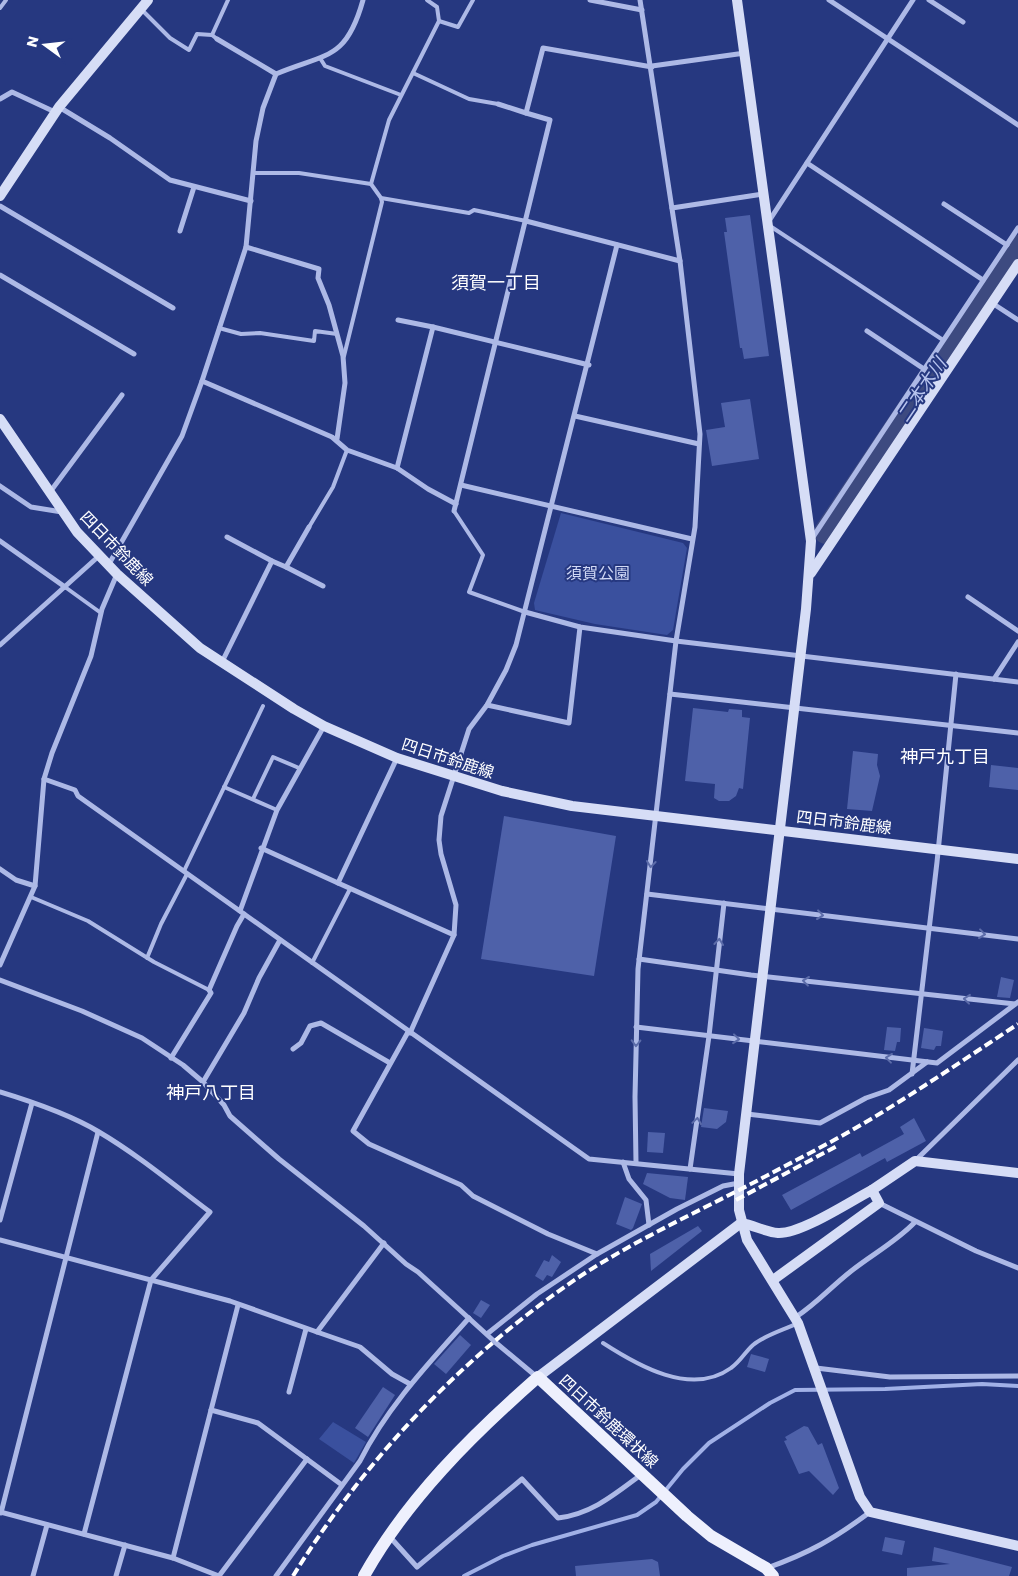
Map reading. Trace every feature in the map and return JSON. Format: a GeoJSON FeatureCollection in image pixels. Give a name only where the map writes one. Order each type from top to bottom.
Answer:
{"type":"FeatureCollection","features":[{"type":"Feature","properties":{"kind":"main road","name":"四日市鈴鹿環状線"},"geometry":{"type":"LineString","coordinates":[[364,1576],[390,1537],[471,1438],[538,1377],[687,1516],[711,1536],[769,1572]]}},
{"type":"Feature","properties":{"kind":"street"},"geometry":{"type":"LineString","coordinates":[[0,196],[57,109],[148,0]]}},
{"type":"Feature","properties":{"kind":"street"},"geometry":{"type":"LineString","coordinates":[[276,74],[339,49],[348,38],[363,0]]}},
{"type":"Feature","properties":{"kind":"street"},"geometry":{"type":"LineString","coordinates":[[590,0],[642,10]]}},
{"type":"Feature","properties":{"kind":"street"},"geometry":{"type":"LineString","coordinates":[[636,1163],[636,1028],[639,959],[676,641],[692,539],[700,434],[680,261],[652,66],[640,0]]}},
{"type":"Feature","properties":{"kind":"street"},"geometry":{"type":"LineString","coordinates":[[737,0],[765,193],[811,541],[810,574],[739,1179],[741,1223],[747,1240],[797,1320],[860,1497],[870,1512],[1018,1546]]}},
{"type":"Feature","properties":{"kind":"street"},"geometry":{"type":"LineString","coordinates":[[829,0],[1018,125]]}},
{"type":"Feature","properties":{"kind":"street"},"geometry":{"type":"LineString","coordinates":[[769,223],[914,0]]}},
{"type":"Feature","properties":{"kind":"street"},"geometry":{"type":"LineString","coordinates":[[929,0],[963,22]]}},
{"type":"Feature","properties":{"kind":"street"},"geometry":{"type":"LineString","coordinates":[[214,37],[276,74]]}},
{"type":"Feature","properties":{"kind":"street"},"geometry":{"type":"LineString","coordinates":[[526,113],[543,48],[652,66],[745,53]]}},
{"type":"Feature","properties":{"kind":"street"},"geometry":{"type":"LineString","coordinates":[[109,564],[182,436],[202,381],[246,248],[259,124],[276,74]]}},
{"type":"Feature","properties":{"kind":"street"},"geometry":{"type":"LineString","coordinates":[[0,99],[12,92],[57,109],[110,138],[170,180],[251,201]]}},
{"type":"Feature","properties":{"kind":"street"},"geometry":{"type":"LineString","coordinates":[[454,511],[550,120],[498,104]]}},
{"type":"Feature","properties":{"kind":"street"},"geometry":{"type":"LineString","coordinates":[[807,163],[983,280]]}},
{"type":"Feature","properties":{"kind":"street"},"geometry":{"type":"LineString","coordinates":[[180,231],[194,187]]}},
{"type":"Feature","properties":{"kind":"street"},"geometry":{"type":"LineString","coordinates":[[672,208],[765,193]]}},
{"type":"Feature","properties":{"kind":"street"},"geometry":{"type":"LineString","coordinates":[[944,204],[1006,244]]}},
{"type":"Feature","properties":{"kind":"street"},"geometry":{"type":"LineString","coordinates":[[0,206],[173,308]]}},
{"type":"Feature","properties":{"kind":"street"},"geometry":{"type":"LineString","coordinates":[[526,221],[680,261]]}},
{"type":"Feature","properties":{"kind":"street"},"geometry":{"type":"LineString","coordinates":[[811,541],[1018,228]]}},
{"type":"Feature","properties":{"kind":"street"},"geometry":{"type":"LineString","coordinates":[[597,1254],[548,1234],[473,1196],[461,1185],[396,1158],[358,1137],[353,1131],[390,1062],[409,1032],[454,935],[456,905],[441,854],[439,828],[452,777],[469,729],[487,706],[506,670],[526,612],[589,365],[617,245]]}},
{"type":"Feature","properties":{"kind":"street"},"geometry":{"type":"LineString","coordinates":[[246,248],[319,269],[318,278],[329,305],[343,356],[344,384],[337,439]]}},
{"type":"Feature","properties":{"kind":"street"},"geometry":{"type":"LineString","coordinates":[[810,574],[1018,264]]}},
{"type":"Feature","properties":{"kind":"street"},"geometry":{"type":"LineString","coordinates":[[0,275],[134,354]]}},
{"type":"Feature","properties":{"kind":"street"},"geometry":{"type":"LineString","coordinates":[[992,303],[1018,320]]}},
{"type":"Feature","properties":{"kind":"street"},"geometry":{"type":"LineString","coordinates":[[398,320],[589,365]]}},
{"type":"Feature","properties":{"kind":"street"},"geometry":{"type":"LineString","coordinates":[[397,468],[433,327]]}},
{"type":"Feature","properties":{"kind":"street"},"geometry":{"type":"LineString","coordinates":[[867,331],[924,369]]}},
{"type":"Feature","properties":{"kind":"street"},"geometry":{"type":"LineString","coordinates":[[202,381],[337,439],[347,450],[397,468],[428,489],[456,504]]}},
{"type":"Feature","properties":{"kind":"street"},"geometry":{"type":"LineString","coordinates":[[50,492],[122,395]]}},
{"type":"Feature","properties":{"kind":"street"},"geometry":{"type":"LineString","coordinates":[[575,416],[699,444]]}},
{"type":"Feature","properties":{"kind":"street","name":"四日市鈴鹿線"},"geometry":{"type":"LineString","coordinates":[[0,419],[77,532],[117,574],[200,648],[294,709],[324,726],[397,758],[452,777],[572,806],[1018,858]]}},
{"type":"Feature","properties":{"kind":"street"},"geometry":{"type":"LineString","coordinates":[[461,485],[692,539]]}},
{"type":"Feature","properties":{"kind":"street"},"geometry":{"type":"LineString","coordinates":[[0,486],[31,507],[62,512]]}},
{"type":"Feature","properties":{"kind":"street"},"geometry":{"type":"LineString","coordinates":[[286,567],[308,526]]}},
{"type":"Feature","properties":{"kind":"street"},"geometry":{"type":"LineString","coordinates":[[228,537],[323,586]]}},
{"type":"Feature","properties":{"kind":"street"},"geometry":{"type":"LineString","coordinates":[[0,540],[65,587]]}},
{"type":"Feature","properties":{"kind":"street"},"geometry":{"type":"LineString","coordinates":[[0,645],[100,555]]}},
{"type":"Feature","properties":{"kind":"street"},"geometry":{"type":"LineString","coordinates":[[222,662],[272,560]]}},
{"type":"Feature","properties":{"kind":"street"},"geometry":{"type":"LineString","coordinates":[[0,965],[35,886],[44,780],[52,753],[91,656],[101,613],[117,574]]}},
{"type":"Feature","properties":{"kind":"street"},"geometry":{"type":"LineString","coordinates":[[968,597],[1018,631]]}},
{"type":"Feature","properties":{"kind":"street"},"geometry":{"type":"LineString","coordinates":[[526,612],[580,627],[676,641],[1018,682]]}},
{"type":"Feature","properties":{"kind":"street"},"geometry":{"type":"LineString","coordinates":[[487,706],[569,723],[580,627]]}},
{"type":"Feature","properties":{"kind":"street"},"geometry":{"type":"LineString","coordinates":[[994,679],[1018,642]]}},
{"type":"Feature","properties":{"kind":"street"},"geometry":{"type":"LineString","coordinates":[[912,1074],[939,848],[956,674]]}},
{"type":"Feature","properties":{"kind":"street"},"geometry":{"type":"LineString","coordinates":[[670,694],[1018,733]]}},
{"type":"Feature","properties":{"kind":"street"},"geometry":{"type":"LineString","coordinates":[[172,1058],[211,993],[210,990],[242,912],[261,848],[277,810],[324,726]]}},
{"type":"Feature","properties":{"kind":"street"},"geometry":{"type":"LineString","coordinates":[[338,883],[397,758]]}},
{"type":"Feature","properties":{"kind":"street"},"geometry":{"type":"LineString","coordinates":[[44,780],[75,790],[78,796],[589,1158],[690,1169],[739,1179]]}},
{"type":"Feature","properties":{"kind":"street"},"geometry":{"type":"LineString","coordinates":[[261,848],[454,935]]}},
{"type":"Feature","properties":{"kind":"street"},"geometry":{"type":"LineString","coordinates":[[0,869],[16,880],[35,886]]}},
{"type":"Feature","properties":{"kind":"street"},"geometry":{"type":"LineString","coordinates":[[647,894],[1018,939]]}},
{"type":"Feature","properties":{"kind":"street"},"geometry":{"type":"LineString","coordinates":[[690,1169],[709,1036],[724,903]]}},
{"type":"Feature","properties":{"kind":"street"},"geometry":{"type":"LineString","coordinates":[[203,1082],[244,1013],[259,978],[280,940]]}},
{"type":"Feature","properties":{"kind":"street"},"geometry":{"type":"LineString","coordinates":[[639,959],[922,995],[1017,1003]]}},
{"type":"Feature","properties":{"kind":"street"},"geometry":{"type":"LineString","coordinates":[[0,980],[82,1011],[135,1035],[172,1058],[203,1082],[237,1122],[279,1159],[384,1243],[394,1254],[538,1377],[741,1223],[752,1224],[776,1232],[794,1232],[872,1190],[915,1161],[1018,1060]]}},
{"type":"Feature","properties":{"kind":"street"},"geometry":{"type":"LineString","coordinates":[[636,1028],[937,1063],[1017,1003]]}},
{"type":"Feature","properties":{"kind":"street"},"geometry":{"type":"LineString","coordinates":[[294,1049],[301,1043],[310,1026],[321,1023],[390,1062]]}},
{"type":"Feature","properties":{"kind":"street"},"geometry":{"type":"LineString","coordinates":[[747,1114],[820,1123],[866,1098],[889,1090],[927,1062]]}},
{"type":"Feature","properties":{"kind":"street"},"geometry":{"type":"LineString","coordinates":[[0,1092],[32,1103],[98,1132],[132,1154],[210,1212],[151,1280],[84,1534]]}},
{"type":"Feature","properties":{"kind":"street"},"geometry":{"type":"LineString","coordinates":[[0,1220],[32,1103]]}},
{"type":"Feature","properties":{"kind":"street"},"geometry":{"type":"LineString","coordinates":[[98,1132],[0,1513],[172,1558],[219,1576],[307,1460]]}},
{"type":"Feature","properties":{"kind":"street"},"geometry":{"type":"LineString","coordinates":[[915,1161],[1018,1173]]}},
{"type":"Feature","properties":{"kind":"street"},"geometry":{"type":"LineString","coordinates":[[623,1162],[629,1179],[646,1200],[649,1225]]}},
{"type":"Feature","properties":{"kind":"street"},"geometry":{"type":"LineString","coordinates":[[487,1334],[537,1294],[597,1254],[739,1179]]}},
{"type":"Feature","properties":{"kind":"street"},"geometry":{"type":"LineString","coordinates":[[872,1190],[879,1203],[976,1251],[1018,1268]]}},
{"type":"Feature","properties":{"kind":"street"},"geometry":{"type":"LineString","coordinates":[[773,1280],[879,1203]]}},
{"type":"Feature","properties":{"kind":"street"},"geometry":{"type":"LineString","coordinates":[[797,1320],[850,1272],[903,1235],[915,1222]]}},
{"type":"Feature","properties":{"kind":"street"},"geometry":{"type":"LineString","coordinates":[[0,1240],[230,1301],[360,1347],[392,1374],[410,1384]]}},
{"type":"Feature","properties":{"kind":"street"},"geometry":{"type":"LineString","coordinates":[[317,1332],[384,1243]]}},
{"type":"Feature","properties":{"kind":"street"},"geometry":{"type":"LineString","coordinates":[[172,1558],[238,1305]]}},
{"type":"Feature","properties":{"kind":"street"},"geometry":{"type":"LineString","coordinates":[[276,1576],[342,1485],[410,1384],[469,1318]]}},
{"type":"Feature","properties":{"kind":"street"},"geometry":{"type":"LineString","coordinates":[[289,1392],[306,1329]]}},
{"type":"Feature","properties":{"kind":"street"},"geometry":{"type":"LineString","coordinates":[[817,1372],[890,1377],[1018,1376]]}},
{"type":"Feature","properties":{"kind":"street"},"geometry":{"type":"LineString","coordinates":[[211,1410],[258,1423],[342,1485]]}},
{"type":"Feature","properties":{"kind":"street"},"geometry":{"type":"LineString","coordinates":[[390,1537],[417,1567],[522,1479],[558,1518],[573,1516],[598,1507],[646,1478]]}},
{"type":"Feature","properties":{"kind":"street"},"geometry":{"type":"LineString","coordinates":[[769,1572],[844,1533],[870,1512]]}},
{"type":"Feature","properties":{"kind":"street"},"geometry":{"type":"LineString","coordinates":[[33,1576],[47,1525]]}},
{"type":"Feature","properties":{"kind":"street"},"geometry":{"type":"LineString","coordinates":[[116,1576],[124,1545]]}},
{"type":"Feature","properties":{"kind":"street"},"geometry":{"type":"LineString","coordinates":[[196,1576],[199,1568]]}},
{"type":"Feature","properties":{"kind":"lane"},"geometry":{"type":"LineString","coordinates":[[0,8],[6,0]]}},
{"type":"Feature","properties":{"kind":"lane"},"geometry":{"type":"LineString","coordinates":[[141,9],[170,38],[189,50],[197,34],[214,37],[228,0]]}},
{"type":"Feature","properties":{"kind":"lane"},"geometry":{"type":"LineString","coordinates":[[371,184],[389,120],[440,21],[437,8],[427,0]]}},
{"type":"Feature","properties":{"kind":"lane"},"geometry":{"type":"LineString","coordinates":[[440,21],[458,27],[473,0]]}},
{"type":"Feature","properties":{"kind":"lane"},"geometry":{"type":"LineString","coordinates":[[320,58],[325,66],[401,95]]}},
{"type":"Feature","properties":{"kind":"lane"},"geometry":{"type":"LineString","coordinates":[[413,73],[468,99],[498,104]]}},
{"type":"Feature","properties":{"kind":"lane"},"geometry":{"type":"LineString","coordinates":[[253,173],[299,173],[371,184],[381,198],[382,202],[374,240],[343,356]]}},
{"type":"Feature","properties":{"kind":"lane"},"geometry":{"type":"LineString","coordinates":[[381,198],[469,213],[474,210],[526,221]]}},
{"type":"Feature","properties":{"kind":"lane"},"geometry":{"type":"LineString","coordinates":[[769,223],[943,340]]}},
{"type":"Feature","properties":{"kind":"lane"},"geometry":{"type":"LineString","coordinates":[[220,328],[241,334],[260,333],[314,341],[315,331],[337,334]]}},
{"type":"Feature","properties":{"kind":"lane"},"geometry":{"type":"LineString","coordinates":[[308,526],[333,487],[347,450]]}},
{"type":"Feature","properties":{"kind":"lane"},"geometry":{"type":"LineString","coordinates":[[454,511],[483,555],[469,592],[526,612]]}},
{"type":"Feature","properties":{"kind":"lane"},"geometry":{"type":"LineString","coordinates":[[65,587],[101,613]]}},
{"type":"Feature","properties":{"kind":"lane"},"geometry":{"type":"LineString","coordinates":[[147,958],[224,787],[263,706]]}},
{"type":"Feature","properties":{"kind":"lane"},"geometry":{"type":"LineString","coordinates":[[253,799],[273,757],[299,768]]}},
{"type":"Feature","properties":{"kind":"lane"},"geometry":{"type":"LineString","coordinates":[[224,787],[277,810]]}},
{"type":"Feature","properties":{"kind":"lane"},"geometry":{"type":"LineString","coordinates":[[312,963],[350,889]]}},
{"type":"Feature","properties":{"kind":"lane"},"geometry":{"type":"LineString","coordinates":[[31,897],[88,921],[147,958],[210,990]]}},
{"type":"Feature","properties":{"kind":"lane"},"geometry":{"type":"LineString","coordinates":[[603,1343],[650,1370],[681,1378],[696,1378],[731,1368],[754,1344],[797,1320]]}},
{"type":"Feature","properties":{"kind":"green space","name":"須賀公園"},"geometry":{"type":"Polygon","coordinates":[[[561,513],[683,543],[687,548],[673,630],[667,635],[595,624],[535,610],[534,603],[561,513]]]}},
{"type":"Feature","properties":{"kind":"green space"},"geometry":{"type":"Polygon","coordinates":[[[333,1422],[366,1442],[354,1463],[319,1439],[333,1422]]]}},
{"type":"Feature","properties":{"kind":"building"},"geometry":{"type":"Polygon","coordinates":[[[750,215],[769,356],[744,359],[742,348],[740,348],[724,232],[727,232],[725,218],[750,215]]]}},
{"type":"Feature","properties":{"kind":"building"},"geometry":{"type":"Polygon","coordinates":[[[750,399],[759,459],[712,466],[706,430],[725,427],[721,403],[750,399]]]}},
{"type":"Feature","properties":{"kind":"building"},"geometry":{"type":"Polygon","coordinates":[[[693,708],[728,712],[729,709],[742,710],[742,717],[750,718],[743,789],[739,788],[736,796],[729,801],[719,801],[714,798],[715,784],[685,781],[693,708]]]}},
{"type":"Feature","properties":{"kind":"building"},"geometry":{"type":"Polygon","coordinates":[[[853,751],[878,754],[877,765],[880,776],[872,811],[847,809],[853,751]]]}},
{"type":"Feature","properties":{"kind":"building"},"geometry":{"type":"Polygon","coordinates":[[[991,765],[1018,768],[1018,790],[989,787],[991,765]]]}},
{"type":"Feature","properties":{"kind":"building"},"geometry":{"type":"Polygon","coordinates":[[[504,816],[616,836],[594,976],[481,959],[504,816]]]}},
{"type":"Feature","properties":{"kind":"building"},"geometry":{"type":"Polygon","coordinates":[[[1001,977],[1014,980],[1010,998],[997,997],[1001,977]]]}},
{"type":"Feature","properties":{"kind":"building"},"geometry":{"type":"Polygon","coordinates":[[[887,1027],[901,1028],[900,1042],[897,1042],[895,1051],[884,1050],[887,1027]]]}},
{"type":"Feature","properties":{"kind":"building"},"geometry":{"type":"Polygon","coordinates":[[[924,1028],[943,1031],[941,1046],[936,1046],[934,1050],[921,1048],[924,1028]]]}},
{"type":"Feature","properties":{"kind":"building"},"geometry":{"type":"Polygon","coordinates":[[[704,1108],[728,1111],[726,1122],[717,1129],[701,1127],[704,1108]]]}},
{"type":"Feature","properties":{"kind":"building"},"geometry":{"type":"Polygon","coordinates":[[[914,1118],[926,1141],[887,1162],[885,1158],[791,1210],[782,1195],[860,1153],[862,1157],[904,1134],[900,1127],[914,1118]]]}},
{"type":"Feature","properties":{"kind":"building"},"geometry":{"type":"Polygon","coordinates":[[[648,1132],[665,1133],[663,1153],[647,1152],[648,1132]]]}},
{"type":"Feature","properties":{"kind":"building"},"geometry":{"type":"Polygon","coordinates":[[[647,1173],[688,1177],[685,1200],[670,1198],[643,1184],[647,1173]]]}},
{"type":"Feature","properties":{"kind":"building"},"geometry":{"type":"Polygon","coordinates":[[[625,1197],[642,1204],[631,1230],[616,1224],[625,1197]]]}},
{"type":"Feature","properties":{"kind":"building"},"geometry":{"type":"Polygon","coordinates":[[[698,1226],[702,1231],[651,1271],[650,1254],[698,1226]]]}},
{"type":"Feature","properties":{"kind":"building"},"geometry":{"type":"Polygon","coordinates":[[[552,1255],[561,1262],[552,1277],[547,1275],[543,1281],[535,1276],[544,1260],[549,1262],[552,1255]]]}},
{"type":"Feature","properties":{"kind":"building"},"geometry":{"type":"Polygon","coordinates":[[[481,1300],[490,1305],[481,1318],[473,1313],[481,1300]]]}},
{"type":"Feature","properties":{"kind":"building"},"geometry":{"type":"Polygon","coordinates":[[[460,1335],[471,1345],[446,1374],[434,1364],[460,1335]]]}},
{"type":"Feature","properties":{"kind":"building"},"geometry":{"type":"Polygon","coordinates":[[[751,1354],[769,1359],[765,1372],[747,1367],[751,1354]]]}},
{"type":"Feature","properties":{"kind":"building"},"geometry":{"type":"Polygon","coordinates":[[[383,1387],[395,1395],[368,1437],[355,1428],[383,1387]]]}},
{"type":"Feature","properties":{"kind":"building"},"geometry":{"type":"Polygon","coordinates":[[[804,1426],[808,1427],[818,1445],[822,1443],[839,1488],[833,1495],[809,1471],[799,1474],[784,1441],[787,1440],[785,1437],[804,1426]]]}},
{"type":"Feature","properties":{"kind":"building"},"geometry":{"type":"Polygon","coordinates":[[[885,1537],[905,1541],[902,1555],[882,1551],[885,1537]]]}},
{"type":"Feature","properties":{"kind":"building"},"geometry":{"type":"Polygon","coordinates":[[[934,1547],[1012,1567],[1009,1576],[907,1576],[907,1568],[950,1564],[932,1561],[934,1547]]]}},
{"type":"Feature","properties":{"kind":"building"},"geometry":{"type":"Polygon","coordinates":[[[652,1559],[658,1562],[660,1576],[576,1576],[575,1566],[652,1559]]]}},
{"type":"Feature","properties":{"kind":"waterway","name":"二本木川"},"geometry":{"type":"LineString","coordinates":[[826,532],[1018,247]]}},
{"type":"Feature","properties":{"kind":"waterway"},"geometry":{"type":"LineString","coordinates":[[464,1576],[503,1556],[532,1545],[637,1515],[656,1502],[683,1469],[709,1443],[770,1403],[795,1390],[885,1389],[982,1384],[1018,1386]]}},
{"type":"Feature","properties":{"kind":"railway"},"geometry":{"type":"LineString","coordinates":[[293,1576],[321,1533],[384,1451],[455,1376],[534,1309],[576,1279],[622,1251],[866,1122],[1018,1024]]}},
{"type":"Feature","properties":{"kind":"railway"},"geometry":{"type":"LineString","coordinates":[[736,1200],[837,1146]]}},
{"type":"Feature","properties":{"kind":"district","name":"須賀一丁目"},"geometry":{"type":"Point","coordinates":[496,283]}},
{"type":"Feature","properties":{"kind":"district","name":"神戸九丁目"},"geometry":{"type":"Point","coordinates":[945,757]}},
{"type":"Feature","properties":{"kind":"district","name":"神戸八丁目"},"geometry":{"type":"Point","coordinates":[211,1093]}}]}
